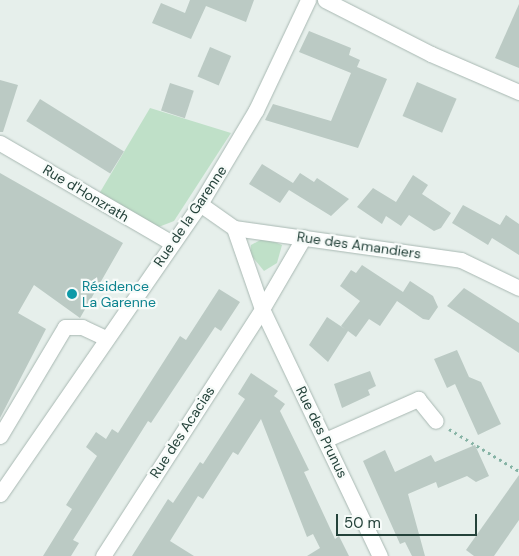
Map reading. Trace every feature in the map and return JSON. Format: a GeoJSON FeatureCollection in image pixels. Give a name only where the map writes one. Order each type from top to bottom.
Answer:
{"type":"FeatureCollection","features":[{"type":"Feature","properties":{"kind":"street","name":"Rue de la Garenne"},"geometry":{"type":"LineString","coordinates":[[0,494],[200,204],[256,110],[308,0]]}},
{"type":"Feature","properties":{"kind":"street"},"geometry":{"type":"LineString","coordinates":[[325,0],[431,54],[519,92]]}},
{"type":"Feature","properties":{"kind":"street","name":"Rue d'Honzrath"},"geometry":{"type":"LineString","coordinates":[[0,143],[172,243]]}},
{"type":"Feature","properties":{"kind":"street","name":"Rue des Amandiers"},"geometry":{"type":"LineString","coordinates":[[200,204],[234,228],[461,260],[519,288]]}},
{"type":"Feature","properties":{"kind":"street","name":"Rue des Prunus"},"geometry":{"type":"LineString","coordinates":[[234,228],[262,309],[380,556]]}},
{"type":"Feature","properties":{"kind":"street","name":"Rue des Acacias"},"geometry":{"type":"LineString","coordinates":[[103,556],[262,309],[304,237]]}},
{"type":"Feature","properties":{"kind":"street"},"geometry":{"type":"LineString","coordinates":[[0,436],[65,327],[82,328],[106,338]]}},
{"type":"Feature","properties":{"kind":"street"},"geometry":{"type":"LineString","coordinates":[[325,440],[418,399],[436,421]]}},
{"type":"Feature","properties":{"kind":"path"},"geometry":{"type":"LineString","coordinates":[[436,421],[519,471]]}},
{"type":"Feature","properties":{"kind":"green space"},"geometry":{"type":"Polygon","coordinates":[[[150,108],[231,133],[174,221],[156,228],[99,194],[150,108]]]}},
{"type":"Feature","properties":{"kind":"green space"},"geometry":{"type":"Polygon","coordinates":[[[264,238],[282,245],[277,263],[264,271],[250,254],[251,245],[264,238]]]}},
{"type":"Feature","properties":{"kind":"building"},"geometry":{"type":"Polygon","coordinates":[[[190,0],[254,0],[246,22],[206,6],[191,39],[152,23],[161,3],[185,13],[190,0]]]}},
{"type":"Feature","properties":{"kind":"building"},"geometry":{"type":"Polygon","coordinates":[[[519,4],[519,68],[495,58],[519,4]]]}},
{"type":"Feature","properties":{"kind":"building"},"geometry":{"type":"Polygon","coordinates":[[[309,31],[351,48],[349,55],[360,60],[357,67],[387,79],[358,148],[265,120],[273,104],[331,121],[351,73],[299,52],[309,31]]]}},
{"type":"Feature","properties":{"kind":"building"},"geometry":{"type":"Polygon","coordinates":[[[210,47],[231,56],[219,85],[197,76],[210,47]]]}},
{"type":"Feature","properties":{"kind":"building"},"geometry":{"type":"Polygon","coordinates":[[[0,80],[18,85],[3,132],[0,132],[0,80]]]}},
{"type":"Feature","properties":{"kind":"building"},"geometry":{"type":"Polygon","coordinates":[[[417,82],[457,99],[442,133],[403,116],[417,82]]]}},
{"type":"Feature","properties":{"kind":"building"},"geometry":{"type":"Polygon","coordinates":[[[170,83],[194,91],[185,118],[161,111],[170,83]]]}},
{"type":"Feature","properties":{"kind":"building"},"geometry":{"type":"Polygon","coordinates":[[[40,99],[124,151],[110,174],[26,121],[40,99]]]}},
{"type":"Feature","properties":{"kind":"building"},"geometry":{"type":"Polygon","coordinates":[[[262,164],[293,183],[300,173],[314,182],[317,178],[349,199],[331,216],[289,190],[280,203],[249,184],[262,164]]]}},
{"type":"Feature","properties":{"kind":"building","name":"Résidence La Garenne"},"geometry":{"type":"Polygon","coordinates":[[[0,173],[123,243],[80,318],[34,285],[18,313],[46,329],[0,418],[0,173]]]}},
{"type":"Feature","properties":{"kind":"building"},"geometry":{"type":"Polygon","coordinates":[[[413,175],[428,185],[422,194],[451,213],[441,228],[434,231],[409,215],[401,226],[386,216],[382,224],[357,207],[373,188],[396,202],[413,175]]]}},
{"type":"Feature","properties":{"kind":"building"},"geometry":{"type":"Polygon","coordinates":[[[463,205],[500,225],[506,215],[519,224],[519,255],[492,238],[488,245],[452,223],[463,205]]]}},
{"type":"Feature","properties":{"kind":"building"},"geometry":{"type":"Polygon","coordinates":[[[362,265],[403,292],[410,281],[433,296],[438,307],[429,320],[423,319],[397,301],[380,326],[369,319],[356,337],[348,331],[328,362],[309,345],[327,317],[345,329],[341,326],[360,301],[340,286],[351,270],[356,273],[362,265]]]}},
{"type":"Feature","properties":{"kind":"building"},"geometry":{"type":"Polygon","coordinates":[[[464,288],[519,323],[519,353],[447,306],[464,288]]]}},
{"type":"Feature","properties":{"kind":"building"},"geometry":{"type":"Polygon","coordinates":[[[219,289],[240,302],[221,331],[215,327],[151,423],[148,421],[73,540],[79,543],[71,556],[43,556],[72,509],[66,505],[97,456],[86,447],[96,432],[106,439],[112,429],[118,433],[180,336],[186,340],[219,289]]]}},
{"type":"Feature","properties":{"kind":"building"},"geometry":{"type":"Polygon","coordinates":[[[457,350],[469,377],[481,382],[501,424],[478,435],[455,384],[447,388],[434,359],[457,350]]]}},
{"type":"Feature","properties":{"kind":"building"},"geometry":{"type":"Polygon","coordinates":[[[370,371],[376,386],[368,390],[370,395],[342,408],[334,384],[370,371]]]}},
{"type":"Feature","properties":{"kind":"building"},"geometry":{"type":"Polygon","coordinates":[[[251,373],[278,391],[274,396],[285,404],[280,411],[309,470],[304,472],[335,539],[339,536],[349,556],[307,556],[320,548],[313,534],[307,537],[261,419],[238,455],[233,452],[203,499],[198,496],[170,541],[194,556],[132,556],[168,499],[173,503],[200,462],[203,464],[245,399],[238,394],[251,373]]]}},
{"type":"Feature","properties":{"kind":"building"},"geometry":{"type":"Polygon","coordinates":[[[475,445],[489,476],[476,482],[467,476],[438,488],[436,482],[408,494],[425,556],[412,556],[405,542],[400,544],[363,461],[385,450],[395,472],[431,455],[435,462],[475,445]]]}},
{"type":"Feature","properties":{"kind":"building"},"geometry":{"type":"Polygon","coordinates":[[[519,475],[519,520],[494,556],[474,556],[466,550],[519,475]]]}},
{"type":"Feature","properties":{"kind":"place","name":"Résidence La Garenne"},"geometry":{"type":"Point","coordinates":[72,294]}}]}
